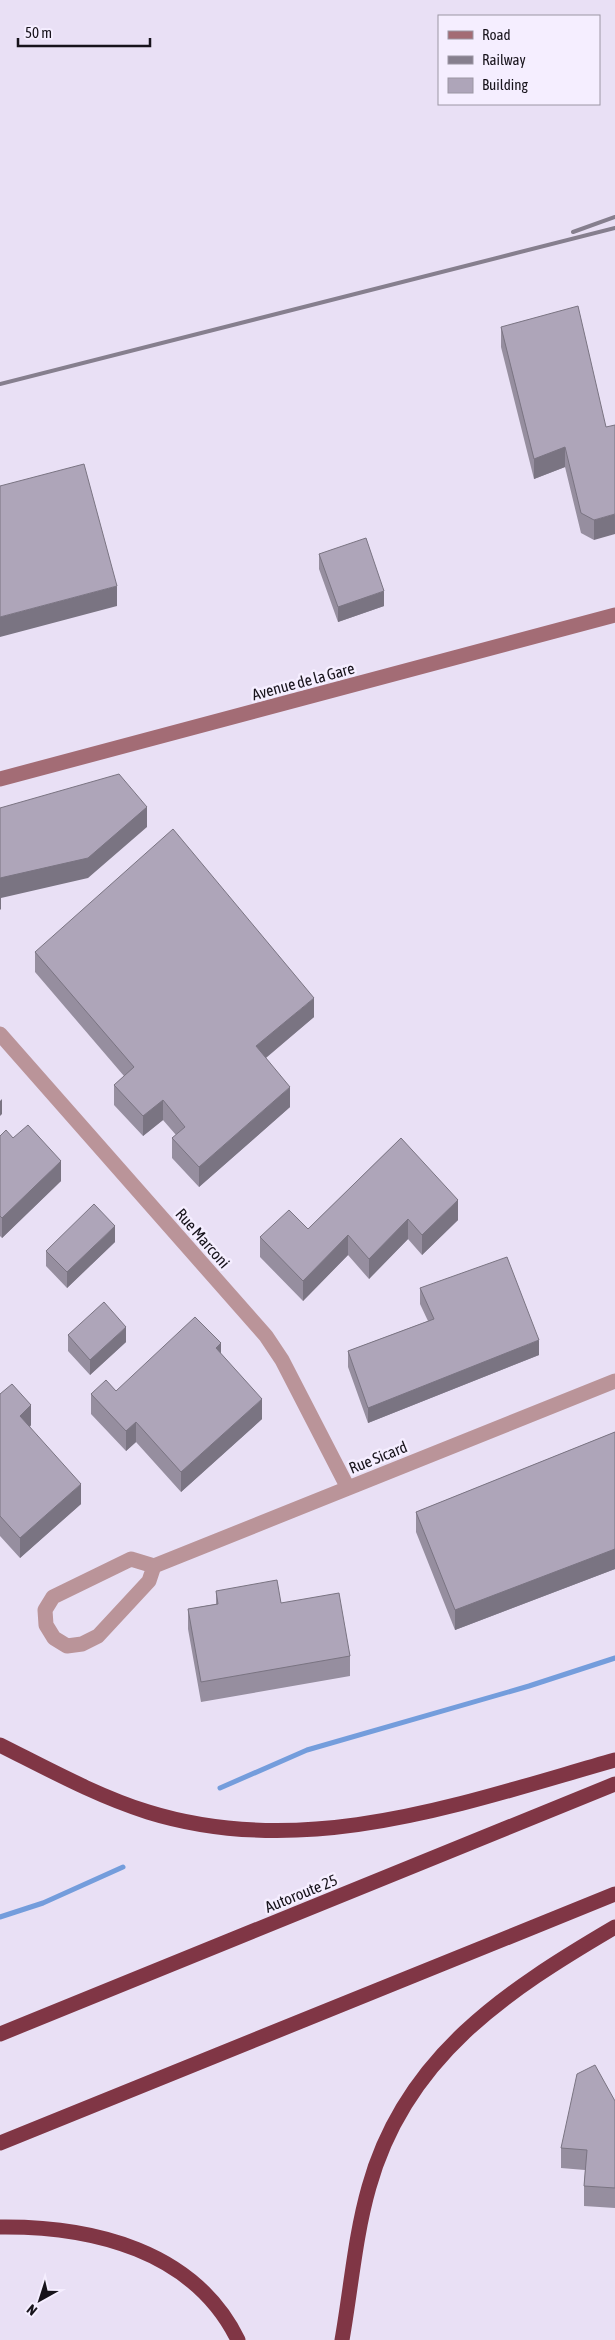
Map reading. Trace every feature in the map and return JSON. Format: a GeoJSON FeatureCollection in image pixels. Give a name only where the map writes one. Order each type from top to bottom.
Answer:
{"type":"FeatureCollection","features":[{"type":"Feature","properties":{"kind":"highway"},"geometry":{"type":"LineString","coordinates":[[0,1745],[116,1800],[147,1812],[194,1824],[262,1832],[333,1829],[395,1819],[463,1804],[615,1760]]}},
{"type":"Feature","properties":{"kind":"highway","name":"Autoroute 25"},"geometry":{"type":"LineString","coordinates":[[0,2034],[615,1784]]}},
{"type":"Feature","properties":{"kind":"highway"},"geometry":{"type":"LineString","coordinates":[[0,2143],[615,1894]]}},
{"type":"Feature","properties":{"kind":"highway"},"geometry":{"type":"LineString","coordinates":[[342,2340],[360,2222],[369,2185],[387,2137],[409,2096],[450,2044],[490,2009],[534,1975],[615,1927]]}},
{"type":"Feature","properties":{"kind":"highway"},"geometry":{"type":"LineString","coordinates":[[0,2227],[54,2229],[87,2234],[114,2240],[151,2255],[180,2273],[206,2294],[224,2315],[238,2340]]}},
{"type":"Feature","properties":{"kind":"street","name":"Avenue de la Gare"},"geometry":{"type":"LineString","coordinates":[[0,779],[615,614]]}},
{"type":"Feature","properties":{"kind":"street","name":"Rue Marconi"},"geometry":{"type":"LineString","coordinates":[[0,1034],[266,1336],[282,1360],[348,1488]]}},
{"type":"Feature","properties":{"kind":"street","name":"Rue Sicard"},"geometry":{"type":"LineString","coordinates":[[154,1566],[615,1381]]}},
{"type":"Feature","properties":{"kind":"street"},"geometry":{"type":"LineString","coordinates":[[131,1559],[154,1566],[149,1582],[98,1636],[82,1644],[67,1646],[54,1638],[46,1625],[45,1610],[53,1597],[131,1559]]}},
{"type":"Feature","properties":{"kind":"building"},"geometry":{"type":"Polygon","coordinates":[[[578,306],[606,427],[615,425],[615,514],[594,520],[581,513],[565,447],[534,459],[501,327],[578,306]]]}},
{"type":"Feature","properties":{"kind":"building"},"geometry":{"type":"Polygon","coordinates":[[[84,464],[117,586],[0,617],[0,486],[84,464]]]}},
{"type":"Feature","properties":{"kind":"building"},"geometry":{"type":"Polygon","coordinates":[[[366,538],[384,591],[338,607],[319,554],[366,538]]]}},
{"type":"Feature","properties":{"kind":"building"},"geometry":{"type":"Polygon","coordinates":[[[119,774],[147,807],[88,858],[0,878],[0,808],[119,774]]]}},
{"type":"Feature","properties":{"kind":"building"},"geometry":{"type":"Polygon","coordinates":[[[173,829],[314,998],[256,1046],[290,1087],[199,1167],[172,1138],[185,1127],[163,1100],[143,1116],[114,1085],[134,1067],[35,952],[173,829]]]}},
{"type":"Feature","properties":{"kind":"building"},"geometry":{"type":"Polygon","coordinates":[[[28,1125],[61,1161],[2,1218],[0,1216],[0,1136],[6,1130],[13,1138],[28,1125]]]}},
{"type":"Feature","properties":{"kind":"building"},"geometry":{"type":"Polygon","coordinates":[[[401,1138],[458,1200],[422,1235],[408,1219],[369,1259],[348,1235],[303,1281],[260,1237],[289,1210],[308,1229],[401,1138]]]}},
{"type":"Feature","properties":{"kind":"building"},"geometry":{"type":"Polygon","coordinates":[[[94,1204],[115,1226],[67,1272],[46,1251],[94,1204]]]}},
{"type":"Feature","properties":{"kind":"building"},"geometry":{"type":"Polygon","coordinates":[[[507,1257],[539,1340],[368,1408],[348,1351],[434,1319],[420,1288],[507,1257]]]}},
{"type":"Feature","properties":{"kind":"building"},"geometry":{"type":"Polygon","coordinates":[[[104,1302],[126,1327],[90,1360],[68,1335],[104,1302]]]}},
{"type":"Feature","properties":{"kind":"building"},"geometry":{"type":"Polygon","coordinates":[[[195,1317],[221,1343],[216,1348],[262,1399],[181,1472],[136,1422],[126,1431],[91,1394],[106,1380],[116,1391],[195,1317]]]}},
{"type":"Feature","properties":{"kind":"building"},"geometry":{"type":"Polygon","coordinates":[[[12,1384],[31,1405],[20,1416],[81,1484],[20,1538],[0,1516],[0,1394],[12,1384]]]}},
{"type":"Feature","properties":{"kind":"building"},"geometry":{"type":"Polygon","coordinates":[[[615,1432],[615,1549],[455,1610],[416,1512],[615,1432]]]}},
{"type":"Feature","properties":{"kind":"building"},"geometry":{"type":"Polygon","coordinates":[[[277,1580],[281,1603],[339,1593],[350,1656],[201,1682],[188,1609],[218,1604],[216,1591],[277,1580]]]}},
{"type":"Feature","properties":{"kind":"building"},"geometry":{"type":"Polygon","coordinates":[[[595,2065],[615,2101],[615,2188],[584,2186],[587,2150],[561,2148],[577,2074],[595,2065]]]}},
{"type":"Feature","properties":{"kind":"waterway"},"geometry":{"type":"LineString","coordinates":[[220,1788],[307,1750],[529,1686],[615,1658]]}},
{"type":"Feature","properties":{"kind":"waterway"},"geometry":{"type":"LineString","coordinates":[[0,1917],[43,1903],[123,1867]]}},
{"type":"Feature","properties":{"kind":"railway"},"geometry":{"type":"LineString","coordinates":[[573,232],[615,217]]}},
{"type":"Feature","properties":{"kind":"railway"},"geometry":{"type":"LineString","coordinates":[[0,384],[615,228]]}}]}
